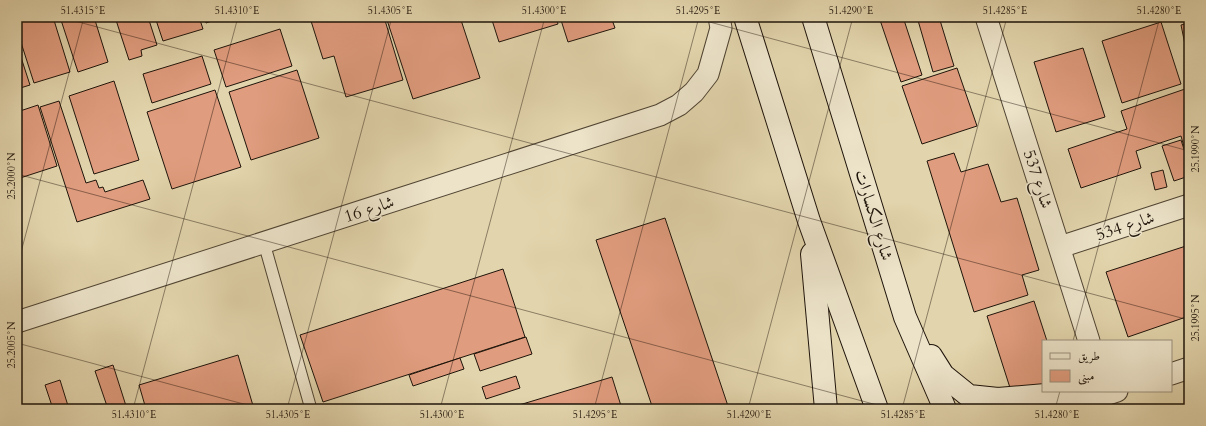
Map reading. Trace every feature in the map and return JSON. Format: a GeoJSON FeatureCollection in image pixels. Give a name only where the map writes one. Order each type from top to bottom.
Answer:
{"type":"FeatureCollection","features":[{"type":"Feature","properties":{"kind":"street","name":"شارع 16"},"geometry":{"type":"LineString","coordinates":[[17,322],[660,115],[679,105],[694,92],[708,74],[721,28],[719,17]]}},
{"type":"Feature","properties":{"kind":"street"},"geometry":{"type":"LineString","coordinates":[[745,17],[809,221],[877,409]]}},
{"type":"Feature","properties":{"kind":"street","name":"شارع الكسارات"},"geometry":{"type":"LineString","coordinates":[[813,17],[905,316],[945,409]]}},
{"type":"Feature","properties":{"kind":"street","name":"شارع 537"},"geometry":{"type":"LineString","coordinates":[[990,18],[1089,340]]}},
{"type":"Feature","properties":{"kind":"street","name":"شارع 534"},"geometry":{"type":"LineString","coordinates":[[1060,247],[1189,205]]}},
{"type":"Feature","properties":{"kind":"street"},"geometry":{"type":"LineString","coordinates":[[809,221],[822,346],[826,409]]}},
{"type":"Feature","properties":{"kind":"street"},"geometry":{"type":"LineString","coordinates":[[905,316],[943,375],[969,396],[998,399],[1080,392]]}},
{"type":"Feature","properties":{"kind":"street"},"geometry":{"type":"LineString","coordinates":[[1172,374],[1189,368]]}},
{"type":"Feature","properties":{"kind":"street"},"geometry":{"type":"LineString","coordinates":[[1062,409],[1114,392]]}},
{"type":"Feature","properties":{"kind":"lane"},"geometry":{"type":"LineString","coordinates":[[264,243],[311,409]]}},
{"type":"Feature","properties":{"kind":"building"},"geometry":{"type":"Polygon","coordinates":[[[17,17],[53,17],[70,72],[34,83],[17,30],[17,17]]]}},
{"type":"Feature","properties":{"kind":"building"},"geometry":{"type":"Polygon","coordinates":[[[60,17],[94,17],[108,62],[78,72],[60,17]]]}},
{"type":"Feature","properties":{"kind":"building"},"geometry":{"type":"Polygon","coordinates":[[[115,17],[148,17],[157,45],[141,50],[142,56],[129,60],[115,17]]]}},
{"type":"Feature","properties":{"kind":"building"},"geometry":{"type":"Polygon","coordinates":[[[155,17],[199,17],[203,29],[163,41],[155,17]]]}},
{"type":"Feature","properties":{"kind":"building"},"geometry":{"type":"Polygon","coordinates":[[[204,17],[224,17],[206,23],[204,17]]]}},
{"type":"Feature","properties":{"kind":"building"},"geometry":{"type":"Polygon","coordinates":[[[326,17],[384,17],[403,80],[346,97],[334,56],[323,59],[311,21],[326,17]]]}},
{"type":"Feature","properties":{"kind":"building"},"geometry":{"type":"Polygon","coordinates":[[[386,17],[460,17],[480,78],[413,99],[386,17]]]}},
{"type":"Feature","properties":{"kind":"building"},"geometry":{"type":"Polygon","coordinates":[[[491,17],[556,17],[558,24],[499,42],[491,17]]]}},
{"type":"Feature","properties":{"kind":"building"},"geometry":{"type":"Polygon","coordinates":[[[560,17],[611,17],[615,28],[568,42],[560,17]]]}},
{"type":"Feature","properties":{"kind":"building"},"geometry":{"type":"Polygon","coordinates":[[[879,17],[903,17],[922,75],[901,82],[879,17]]]}},
{"type":"Feature","properties":{"kind":"building"},"geometry":{"type":"Polygon","coordinates":[[[917,17],[939,17],[954,66],[933,72],[917,17]]]}},
{"type":"Feature","properties":{"kind":"building"},"geometry":{"type":"Polygon","coordinates":[[[1161,22],[1181,84],[1122,103],[1102,41],[1161,22]]]}},
{"type":"Feature","properties":{"kind":"building"},"geometry":{"type":"Polygon","coordinates":[[[1189,23],[1189,64],[1181,25],[1189,23]]]}},
{"type":"Feature","properties":{"kind":"building"},"geometry":{"type":"Polygon","coordinates":[[[280,29],[292,66],[226,87],[214,50],[280,29]]]}},
{"type":"Feature","properties":{"kind":"building"},"geometry":{"type":"Polygon","coordinates":[[[17,45],[30,85],[17,89],[17,45]]]}},
{"type":"Feature","properties":{"kind":"building"},"geometry":{"type":"Polygon","coordinates":[[[1083,48],[1105,117],[1056,132],[1034,62],[1083,48]]]}},
{"type":"Feature","properties":{"kind":"building"},"geometry":{"type":"Polygon","coordinates":[[[202,56],[211,84],[152,103],[143,74],[202,56]]]}},
{"type":"Feature","properties":{"kind":"building"},"geometry":{"type":"Polygon","coordinates":[[[957,68],[977,126],[922,144],[902,86],[957,68]]]}},
{"type":"Feature","properties":{"kind":"building"},"geometry":{"type":"Polygon","coordinates":[[[297,70],[319,138],[251,160],[229,92],[297,70]]]}},
{"type":"Feature","properties":{"kind":"building"},"geometry":{"type":"Polygon","coordinates":[[[114,81],[139,160],[94,174],[69,96],[114,81]]]}},
{"type":"Feature","properties":{"kind":"building"},"geometry":{"type":"Polygon","coordinates":[[[1185,89],[1189,102],[1188,161],[1181,136],[1136,151],[1141,168],[1081,188],[1068,149],[1127,129],[1121,111],[1185,89]]]}},
{"type":"Feature","properties":{"kind":"building"},"geometry":{"type":"Polygon","coordinates":[[[215,90],[241,167],[172,189],[147,112],[215,90]]]}},
{"type":"Feature","properties":{"kind":"building"},"geometry":{"type":"Polygon","coordinates":[[[59,101],[86,183],[96,180],[99,188],[103,187],[105,192],[143,180],[150,199],[77,222],[40,107],[59,101]]]}},
{"type":"Feature","properties":{"kind":"building"},"geometry":{"type":"Polygon","coordinates":[[[38,105],[57,166],[17,179],[17,112],[38,105]]]}},
{"type":"Feature","properties":{"kind":"building"},"geometry":{"type":"Polygon","coordinates":[[[1181,140],[1189,165],[1189,176],[1174,181],[1162,146],[1181,140]]]}},
{"type":"Feature","properties":{"kind":"building"},"geometry":{"type":"Polygon","coordinates":[[[954,153],[961,172],[988,164],[1001,202],[1017,198],[1039,270],[1022,275],[1028,295],[974,312],[927,161],[954,153]]]}},
{"type":"Feature","properties":{"kind":"building"},"geometry":{"type":"Polygon","coordinates":[[[1163,170],[1167,187],[1155,190],[1151,173],[1163,170]]]}},
{"type":"Feature","properties":{"kind":"building"},"geometry":{"type":"Polygon","coordinates":[[[665,218],[729,409],[653,409],[596,240],[665,218]]]}},
{"type":"Feature","properties":{"kind":"building"},"geometry":{"type":"Polygon","coordinates":[[[1189,245],[1189,316],[1128,337],[1106,272],[1189,245]]]}},
{"type":"Feature","properties":{"kind":"building"},"geometry":{"type":"Polygon","coordinates":[[[503,269],[525,337],[323,402],[300,335],[503,269]]]}},
{"type":"Feature","properties":{"kind":"building"},"geometry":{"type":"Polygon","coordinates":[[[1034,301],[1047,340],[1042,340],[1042,385],[1012,394],[987,316],[1034,301]]]}},
{"type":"Feature","properties":{"kind":"building"},"geometry":{"type":"Polygon","coordinates":[[[526,337],[532,354],[480,371],[474,354],[526,337]]]}},
{"type":"Feature","properties":{"kind":"building"},"geometry":{"type":"Polygon","coordinates":[[[238,355],[254,409],[146,409],[139,385],[238,355]]]}},
{"type":"Feature","properties":{"kind":"building"},"geometry":{"type":"Polygon","coordinates":[[[460,358],[464,369],[413,386],[409,375],[460,358]]]}},
{"type":"Feature","properties":{"kind":"building"},"geometry":{"type":"Polygon","coordinates":[[[113,365],[127,409],[108,409],[95,371],[113,365]]]}},
{"type":"Feature","properties":{"kind":"building"},"geometry":{"type":"Polygon","coordinates":[[[516,376],[520,388],[486,399],[482,387],[516,376]]]}},
{"type":"Feature","properties":{"kind":"building"},"geometry":{"type":"Polygon","coordinates":[[[612,377],[622,409],[506,409],[612,377]]]}},
{"type":"Feature","properties":{"kind":"building"},"geometry":{"type":"Polygon","coordinates":[[[60,380],[69,409],[53,409],[45,385],[60,380]]]}}]}
